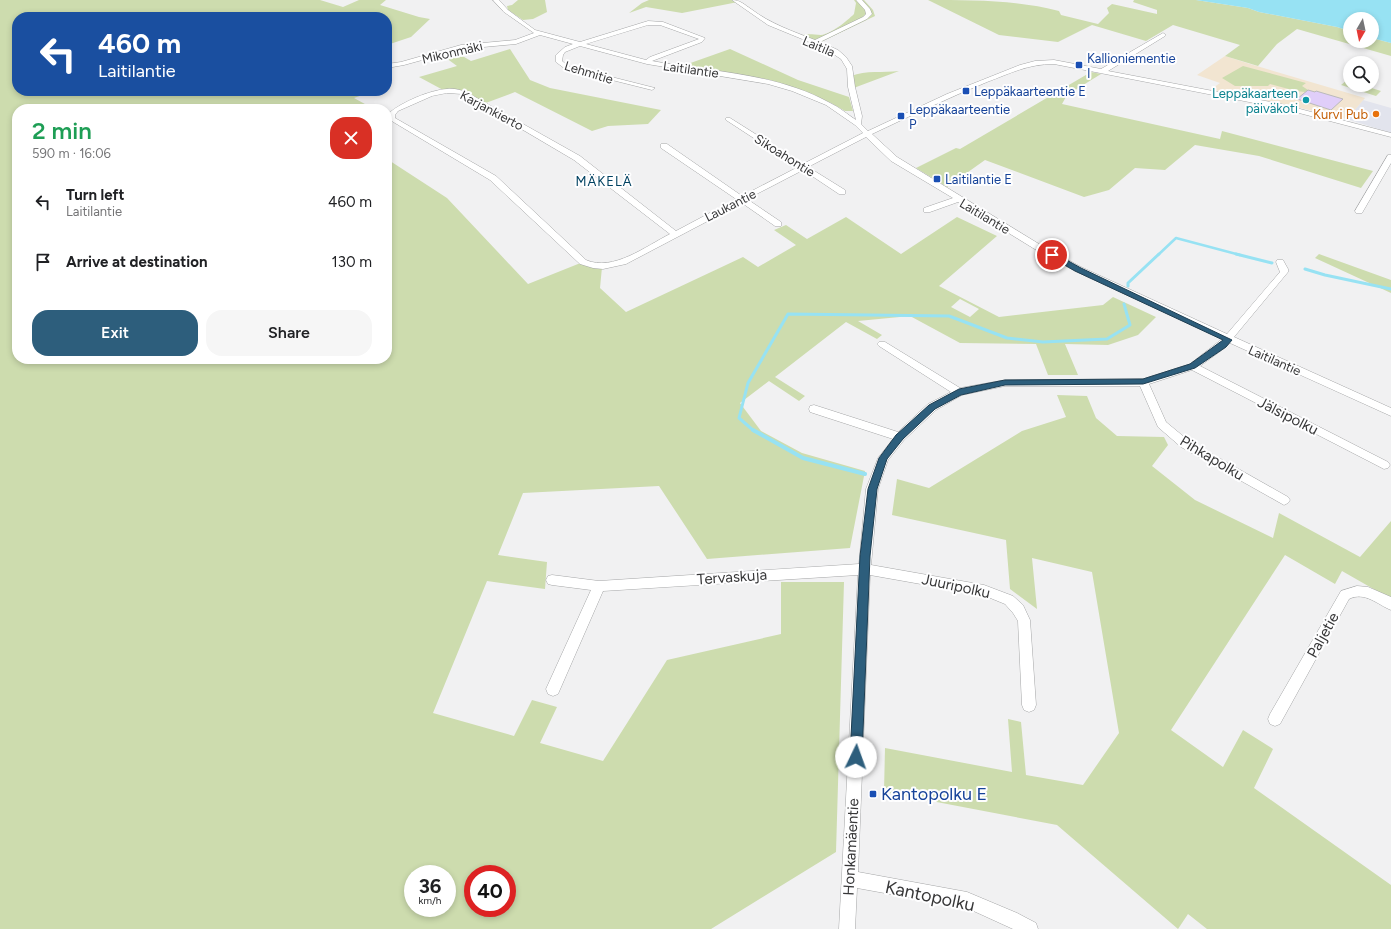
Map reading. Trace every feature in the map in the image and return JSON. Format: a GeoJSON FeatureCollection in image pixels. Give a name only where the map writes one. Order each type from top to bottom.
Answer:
{"type":"FeatureCollection","features":[{"type":"Feature","properties":{"kind":"street","name":"Laitilantie"},"geometry":{"type":"LineString","coordinates":[[496,0],[516,19],[540,34],[647,62],[769,82],[794,90],[828,104],[857,124],[894,159],[1031,244],[1078,269],[1228,340],[1391,412]]}},
{"type":"Feature","properties":{"kind":"street","name":"Laitila"},"geometry":{"type":"LineString","coordinates":[[735,0],[759,18],[776,27],[832,49],[842,56],[849,67],[851,89],[859,120],[857,124]]}},
{"type":"Feature","properties":{"kind":"street"},"geometry":{"type":"LineString","coordinates":[[815,42],[865,18],[869,14],[868,10],[859,0]]}},
{"type":"Feature","properties":{"kind":"street"},"geometry":{"type":"LineString","coordinates":[[581,44],[648,23],[661,23],[702,38],[700,41],[652,58],[647,62]]}},
{"type":"Feature","properties":{"kind":"street","name":"Mikonmäki"},"geometry":{"type":"LineString","coordinates":[[392,65],[402,64],[461,47],[516,42],[540,34]]}},
{"type":"Feature","properties":{"kind":"street"},"geometry":{"type":"LineString","coordinates":[[1103,71],[1163,34]]}},
{"type":"Feature","properties":{"kind":"street","name":"Lehmitie"},"geometry":{"type":"LineString","coordinates":[[581,44],[567,48],[562,52],[558,57],[561,65],[627,83],[652,88]]}},
{"type":"Feature","properties":{"kind":"street","name":"Laukantie"},"geometry":{"type":"LineString","coordinates":[[591,266],[602,267],[623,262],[867,134],[949,95],[1022,66],[1037,62],[1054,62],[1281,106],[1391,135]]}},
{"type":"Feature","properties":{"kind":"street","name":"Karjankierto"},"geometry":{"type":"LineString","coordinates":[[591,266],[583,262],[493,178],[392,119],[392,114],[396,110],[439,92],[453,90],[464,93],[577,158],[675,234]]}},
{"type":"Feature","properties":{"kind":"street","name":"Sikoahontie"},"geometry":{"type":"LineString","coordinates":[[728,119],[842,192]]}},
{"type":"Feature","properties":{"kind":"street"},"geometry":{"type":"LineString","coordinates":[[664,146],[740,200],[778,224]]}},
{"type":"Feature","properties":{"kind":"street"},"geometry":{"type":"LineString","coordinates":[[1359,211],[1391,157]]}},
{"type":"Feature","properties":{"kind":"street"},"geometry":{"type":"LineString","coordinates":[[927,210],[958,199]]}},
{"type":"Feature","properties":{"kind":"street","name":"Honkamäentie"},"geometry":{"type":"LineString","coordinates":[[847,929],[865,569],[872,489],[883,458],[900,437],[932,407],[959,392],[1005,383],[1143,382],[1193,366],[1223,345],[1248,313],[1260,302],[1284,272],[1280,262]]}},
{"type":"Feature","properties":{"kind":"street"},"geometry":{"type":"LineString","coordinates":[[882,344],[959,392]]}},
{"type":"Feature","properties":{"kind":"street","name":"Jälsipolku"},"geometry":{"type":"LineString","coordinates":[[1193,366],[1384,465]]}},
{"type":"Feature","properties":{"kind":"street","name":"Pihkapolku"},"geometry":{"type":"LineString","coordinates":[[1143,382],[1162,424],[1185,444],[1284,500]]}},
{"type":"Feature","properties":{"kind":"street"},"geometry":{"type":"LineString","coordinates":[[814,409],[900,437]]}},
{"type":"Feature","properties":{"kind":"street","name":"Tervaskuja"},"geometry":{"type":"LineString","coordinates":[[552,580],[600,586],[865,569]]}},
{"type":"Feature","properties":{"kind":"street","name":"Juuripolku"},"geometry":{"type":"LineString","coordinates":[[865,569],[984,590],[1009,600],[1018,609],[1024,620],[1029,705]]}},
{"type":"Feature","properties":{"kind":"street"},"geometry":{"type":"LineString","coordinates":[[553,689],[600,586]]}},
{"type":"Feature","properties":{"kind":"street","name":"Paljetie"},"geometry":{"type":"LineString","coordinates":[[1275,719],[1345,595],[1351,591],[1364,591],[1391,604]]}},
{"type":"Feature","properties":{"kind":"street","name":"Kantopolku"},"geometry":{"type":"LineString","coordinates":[[850,879],[967,900],[1011,918],[1030,929]]}},
{"type":"Feature","properties":{"kind":"shaded area"},"geometry":{"type":"Polygon","coordinates":[[[1225,56],[1365,98],[1347,119],[1275,102],[1210,90],[1220,83],[1197,75],[1225,56]]]}},
{"type":"Feature","properties":{"kind":"shaded area"},"geometry":{"type":"Polygon","coordinates":[[[1363,100],[1391,108],[1391,133],[1347,119],[1363,100]]]}},
{"type":"Feature","properties":{"kind":"green space"},"geometry":{"type":"Polygon","coordinates":[[[0,0],[320,0],[343,7],[359,0],[386,0],[380,5],[430,19],[411,37],[392,43],[392,12],[12,12],[12,96],[360,96],[354,98],[365,104],[12,104],[12,364],[392,364],[392,162],[447,198],[528,284],[583,262],[602,267],[600,288],[626,312],[743,257],[758,267],[796,245],[774,230],[786,225],[807,239],[846,217],[901,254],[957,217],[997,236],[939,286],[999,317],[1103,305],[1113,297],[1156,317],[1138,335],[1108,345],[1065,344],[1078,375],[1048,375],[1036,344],[960,343],[910,316],[858,321],[882,335],[877,339],[846,322],[775,377],[805,396],[799,401],[769,381],[740,403],[761,431],[802,453],[865,471],[850,548],[707,559],[659,486],[523,493],[498,555],[547,562],[545,589],[487,581],[433,713],[514,736],[532,700],[557,707],[540,743],[603,761],[667,660],[781,634],[781,582],[844,582],[836,852],[711,929],[0,929],[0,0]],[[960,299],[951,307],[970,317],[979,309],[960,299]]]}},
{"type":"Feature","properties":{"kind":"green space"},"geometry":{"type":"Polygon","coordinates":[[[518,0],[545,0],[547,12],[533,19],[523,20],[508,10],[507,6],[512,5],[518,0]]]}},
{"type":"Feature","properties":{"kind":"green space"},"geometry":{"type":"Polygon","coordinates":[[[649,0],[735,0],[738,2],[682,13],[646,7],[629,13],[642,3],[649,0]]]}},
{"type":"Feature","properties":{"kind":"green space"},"geometry":{"type":"Polygon","coordinates":[[[854,0],[864,0],[873,10],[875,16],[823,41],[822,44],[801,36],[808,34],[821,35],[839,27],[854,14],[856,3],[854,0]]]}},
{"type":"Feature","properties":{"kind":"green space"},"geometry":{"type":"Polygon","coordinates":[[[928,0],[1010,3],[1043,7],[1059,11],[1061,15],[1098,24],[1109,13],[1107,8],[1112,4],[1157,14],[1157,10],[1133,2],[1134,0],[1196,0],[1248,8],[1259,12],[1337,27],[1343,29],[1343,42],[1297,29],[1277,44],[1258,66],[1225,56],[1240,45],[1173,25],[1146,41],[1092,25],[1058,42],[999,35],[928,0]]]}},
{"type":"Feature","properties":{"kind":"green space"},"geometry":{"type":"Polygon","coordinates":[[[1379,40],[1391,43],[1391,56],[1363,48],[1379,48],[1379,40]]]}},
{"type":"Feature","properties":{"kind":"green space"},"geometry":{"type":"Polygon","coordinates":[[[510,49],[530,80],[550,88],[661,110],[648,124],[608,126],[592,131],[515,92],[483,104],[464,93],[445,91],[419,77],[457,66],[442,55],[454,51],[471,61],[510,49]]]}},
{"type":"Feature","properties":{"kind":"green space"},"geometry":{"type":"Polygon","coordinates":[[[730,49],[798,80],[849,97],[853,111],[845,111],[831,103],[770,80],[682,66],[730,49]]]}},
{"type":"Feature","properties":{"kind":"green space"},"geometry":{"type":"Polygon","coordinates":[[[1243,66],[1306,83],[1302,86],[1308,90],[1305,92],[1296,91],[1270,84],[1268,86],[1235,86],[1222,78],[1243,66]]]}},
{"type":"Feature","properties":{"kind":"green space"},"geometry":{"type":"Polygon","coordinates":[[[899,71],[851,89],[851,76],[869,72],[899,71]]]}},
{"type":"Feature","properties":{"kind":"green space"},"geometry":{"type":"Polygon","coordinates":[[[1091,72],[1101,74],[1067,95],[1062,104],[1220,139],[1222,131],[1373,171],[1361,188],[1259,156],[1195,145],[1165,170],[1135,168],[1109,190],[1084,197],[985,160],[947,187],[916,168],[956,148],[960,149],[1091,72]]]}},
{"type":"Feature","properties":{"kind":"green space"},"geometry":{"type":"Polygon","coordinates":[[[1381,91],[1376,96],[1363,92],[1381,91]]]}},
{"type":"Feature","properties":{"kind":"green space"},"geometry":{"type":"Polygon","coordinates":[[[1319,254],[1391,280],[1391,293],[1315,258],[1319,254]]]}},
{"type":"Feature","properties":{"kind":"green space"},"geometry":{"type":"Polygon","coordinates":[[[1057,395],[1087,396],[1096,418],[1117,436],[1164,437],[1168,445],[1152,466],[1195,500],[1273,538],[1279,513],[1360,557],[1391,521],[1391,599],[1342,571],[1335,584],[1285,555],[1171,730],[1223,767],[1243,730],[1273,749],[1254,788],[1391,885],[1391,929],[1207,929],[1188,914],[1178,929],[1057,825],[884,792],[885,748],[1012,772],[1008,719],[1021,722],[1026,775],[1083,785],[1119,733],[1092,572],[1032,558],[1037,609],[1010,589],[1006,540],[892,515],[897,479],[929,488],[1022,431],[1066,417],[1057,395]]]}},
{"type":"Feature","properties":{"kind":"water"},"geometry":{"type":"Polygon","coordinates":[[[1196,0],[1391,0],[1391,43],[1379,40],[1379,12],[1343,12],[1343,29],[1259,12],[1248,8],[1196,0]]]}},
{"type":"Feature","properties":{"kind":"building","name":"Leppäkaarteen päiväkoti"},"geometry":{"type":"Polygon","coordinates":[[[1308,90],[1343,99],[1331,110],[1297,99],[1308,90]]]}},
{"type":"Feature","properties":{"kind":"waterway"},"geometry":{"type":"LineString","coordinates":[[1158,255],[1176,238],[1240,255]]}},
{"type":"Feature","properties":{"kind":"waterway"},"geometry":{"type":"LineString","coordinates":[[1128,286],[1128,283],[1159,254]]}},
{"type":"Feature","properties":{"kind":"waterway"},"geometry":{"type":"LineString","coordinates":[[1236,254],[1240,255]]}},
{"type":"Feature","properties":{"kind":"waterway"},"geometry":{"type":"LineString","coordinates":[[1240,255],[1272,263]]}},
{"type":"Feature","properties":{"kind":"waterway"},"geometry":{"type":"LineString","coordinates":[[1305,269],[1325,275],[1391,289]]}},
{"type":"Feature","properties":{"kind":"waterway"},"geometry":{"type":"LineString","coordinates":[[754,431],[739,418],[748,383],[788,314],[949,316],[1007,338],[1043,342],[1107,339],[1130,325],[1124,304]]}},
{"type":"Feature","properties":{"kind":"waterway"},"geometry":{"type":"LineString","coordinates":[[753,430],[803,458],[865,474]]}},
{"type":"Feature","properties":{"kind":"place","name":"Kallioniementie I"},"geometry":{"type":"Point","coordinates":[1079,65]}},
{"type":"Feature","properties":{"kind":"place","name":"Leppäkaarteentie E"},"geometry":{"type":"Point","coordinates":[966,91]}},
{"type":"Feature","properties":{"kind":"place","name":"Leppäkaarteen päiväkoti"},"geometry":{"type":"Point","coordinates":[1306,100]}},
{"type":"Feature","properties":{"kind":"place","name":"Kurvi Pub"},"geometry":{"type":"Point","coordinates":[1376,114]}},
{"type":"Feature","properties":{"kind":"place","name":"Leppäkaarteentie P"},"geometry":{"type":"Point","coordinates":[901,116]}},
{"type":"Feature","properties":{"kind":"place","name":"Laitilantie E"},"geometry":{"type":"Point","coordinates":[937,179]}},
{"type":"Feature","properties":{"kind":"place","name":"Kantopolku E"},"geometry":{"type":"Point","coordinates":[873,794]}},
{"type":"Feature","properties":{"kind":"district","name":"MÄKELÄ"},"geometry":{"type":"Point","coordinates":[604,181]}},
{"type":"Feature","properties":{"kind":"route"},"geometry":{"type":"LineString","coordinates":[[856,757],[865,556],[872,489],[883,458],[900,437],[932,407],[959,392],[1005,383],[1143,382],[1193,366],[1228,340],[1078,269],[1052,255]]}}]}
